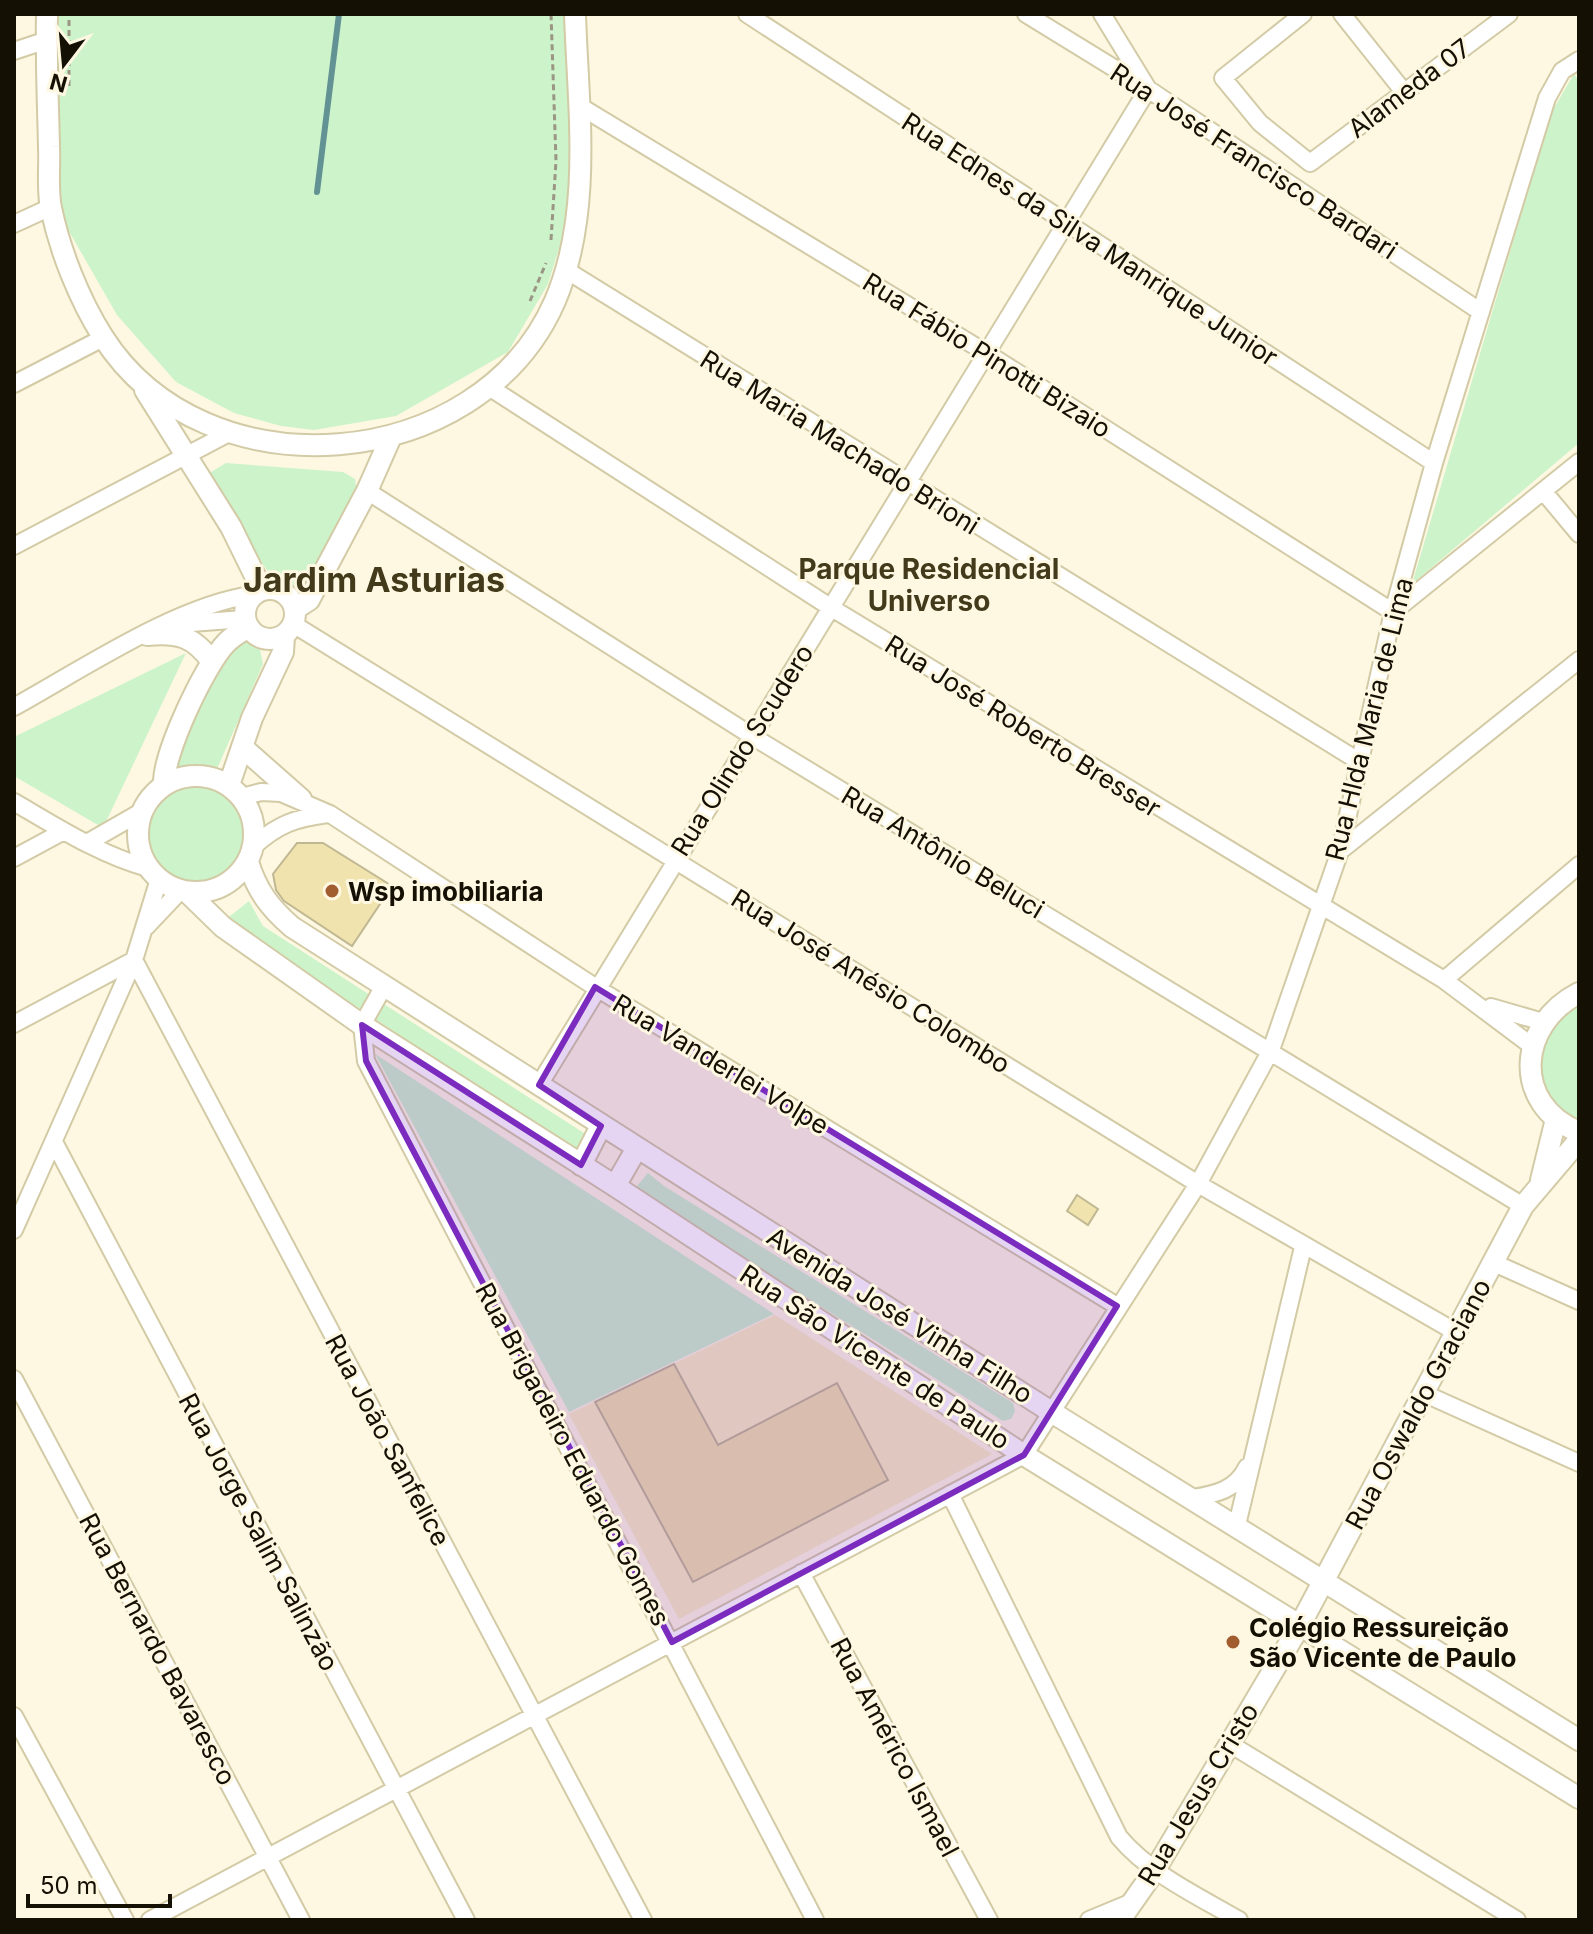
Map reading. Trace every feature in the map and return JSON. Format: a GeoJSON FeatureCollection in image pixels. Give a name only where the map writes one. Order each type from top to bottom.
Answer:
{"type":"FeatureCollection","features":[{"type":"Feature","properties":{"kind":"street"},"geometry":{"type":"LineString","coordinates":[[47,14],[51,207],[78,291],[103,338],[141,383],[231,527],[258,592]]}},
{"type":"Feature","properties":{"kind":"street"},"geometry":{"type":"LineString","coordinates":[[141,383],[190,414],[229,433],[289,446],[345,446],[390,439],[455,408],[489,387],[532,343],[554,303],[566,270],[579,205],[575,14]]}},
{"type":"Feature","properties":{"kind":"street","name":"Rua Ednes da Silva Manrique Junior"},"geometry":{"type":"LineString","coordinates":[[747,14],[1434,463]]}},
{"type":"Feature","properties":{"kind":"street","name":"Rua José Francisco Bardari"},"geometry":{"type":"LineString","coordinates":[[1026,14],[1148,89],[1481,312]]}},
{"type":"Feature","properties":{"kind":"street"},"geometry":{"type":"LineString","coordinates":[[1102,14],[1148,89]]}},
{"type":"Feature","properties":{"kind":"street","name":"Alameda 07"},"geometry":{"type":"LineString","coordinates":[[1303,14],[1223,78],[1260,123],[1310,163],[1509,14]]}},
{"type":"Feature","properties":{"kind":"street"},"geometry":{"type":"LineString","coordinates":[[1342,14],[1404,92]]}},
{"type":"Feature","properties":{"kind":"street"},"geometry":{"type":"LineString","coordinates":[[14,51],[47,40]]}},
{"type":"Feature","properties":{"kind":"street","name":"Rua Hlda Maria de Lima"},"geometry":{"type":"LineString","coordinates":[[1024,1455],[1198,1184],[1271,1050],[1318,907],[1340,851],[1393,612],[1434,463],[1547,98],[1562,71],[1579,60]]}},
{"type":"Feature","properties":{"kind":"street","name":"Rua Olindo Scudero"},"geometry":{"type":"LineString","coordinates":[[539,1085],[595,987],[988,354],[1148,89]]}},
{"type":"Feature","properties":{"kind":"street","name":"Rua Fábio Pinotti Bizaio"},"geometry":{"type":"LineString","coordinates":[[578,105],[988,354],[1393,612]]}},
{"type":"Feature","properties":{"kind":"street"},"geometry":{"type":"LineString","coordinates":[[14,224],[51,207]]}},
{"type":"Feature","properties":{"kind":"street","name":"Rua Maria Machado Brioni"},"geometry":{"type":"LineString","coordinates":[[566,270],[906,484],[1360,762]]}},
{"type":"Feature","properties":{"kind":"street"},"geometry":{"type":"LineString","coordinates":[[14,384],[103,338]]}},
{"type":"Feature","properties":{"kind":"street","name":"Rua José Roberto Bresser"},"geometry":{"type":"LineString","coordinates":[[489,387],[830,607],[1318,907],[1444,980],[1482,1005],[1532,1046]]}},
{"type":"Feature","properties":{"kind":"street"},"geometry":{"type":"LineString","coordinates":[[14,546],[229,433]]}},
{"type":"Feature","properties":{"kind":"street"},"geometry":{"type":"LineString","coordinates":[[236,791],[242,747],[283,652],[291,623],[309,600],[367,491],[390,439]]}},
{"type":"Feature","properties":{"kind":"street"},"geometry":{"type":"LineString","coordinates":[[199,475],[199,462],[211,443]]}},
{"type":"Feature","properties":{"kind":"street"},"geometry":{"type":"LineString","coordinates":[[1393,612],[1579,462]]}},
{"type":"Feature","properties":{"kind":"street","name":"Rua Antônio Beluci"},"geometry":{"type":"LineString","coordinates":[[367,491],[752,736],[1523,1206]]}},
{"type":"Feature","properties":{"kind":"street"},"geometry":{"type":"LineString","coordinates":[[1544,492],[1579,534]]}},
{"type":"Feature","properties":{"kind":"street"},"geometry":{"type":"LineString","coordinates":[[14,707],[147,635],[224,598],[258,592],[283,593],[291,623]]}},
{"type":"Feature","properties":{"kind":"street"},"geometry":{"type":"LineString","coordinates":[[258,592],[244,610],[246,623],[260,638],[291,623]]}},
{"type":"Feature","properties":{"kind":"street"},"geometry":{"type":"LineString","coordinates":[[169,625],[246,623]]}},
{"type":"Feature","properties":{"kind":"street"},"geometry":{"type":"LineString","coordinates":[[164,784],[167,755],[212,662],[246,623]]}},
{"type":"Feature","properties":{"kind":"street","name":"Rua José Anésio Colombo"},"geometry":{"type":"LineString","coordinates":[[291,623],[1198,1184],[1454,1331]]}},
{"type":"Feature","properties":{"kind":"street"},"geometry":{"type":"LineString","coordinates":[[147,635],[170,633],[187,637],[201,647],[212,662]]}},
{"type":"Feature","properties":{"kind":"street"},"geometry":{"type":"LineString","coordinates":[[1340,851],[1579,660]]}},
{"type":"Feature","properties":{"kind":"street"},"geometry":{"type":"LineString","coordinates":[[242,747],[301,799]]}},
{"type":"Feature","properties":{"kind":"street"},"geometry":{"type":"LineString","coordinates":[[14,1230],[134,960],[144,928],[154,873],[138,841],[141,812],[150,796],[164,784],[197,775],[236,791],[253,820],[251,854]]}},
{"type":"Feature","properties":{"kind":"street","name":"Rua Vanderlei Volpe"},"geometry":{"type":"LineString","coordinates":[[236,791],[301,799],[330,814],[595,987],[1117,1306]]}},
{"type":"Feature","properties":{"kind":"street"},"geometry":{"type":"LineString","coordinates":[[14,802],[64,831],[154,873],[184,891],[211,890],[232,880],[274,827],[294,818],[330,814]]}},
{"type":"Feature","properties":{"kind":"street"},"geometry":{"type":"LineString","coordinates":[[87,843],[141,812]]}},
{"type":"Feature","properties":{"kind":"street"},"geometry":{"type":"LineString","coordinates":[[14,858],[64,831]]}},
{"type":"Feature","properties":{"kind":"street","name":"Avenida José Vinha Filho"},"geometry":{"type":"LineString","coordinates":[[251,854],[255,885],[270,908],[292,927],[1053,1413],[1579,1740]]}},
{"type":"Feature","properties":{"kind":"street"},"geometry":{"type":"LineString","coordinates":[[1444,980],[1579,865]]}},
{"type":"Feature","properties":{"kind":"street"},"geometry":{"type":"LineString","coordinates":[[144,928],[184,891]]}},
{"type":"Feature","properties":{"kind":"street","name":"Rua São Vicente de Paulo"},"geometry":{"type":"LineString","coordinates":[[184,891],[223,927],[362,1025],[615,1186],[1024,1455],[1579,1798]]}},
{"type":"Feature","properties":{"kind":"street"},"geometry":{"type":"LineString","coordinates":[[14,1024],[134,960]]}},
{"type":"Feature","properties":{"kind":"street","name":"Rua João Sanfelice"},"geometry":{"type":"LineString","coordinates":[[134,960],[643,1920]]}},
{"type":"Feature","properties":{"kind":"street"},"geometry":{"type":"LineString","coordinates":[[362,1025],[384,986]]}},
{"type":"Feature","properties":{"kind":"street"},"geometry":{"type":"LineString","coordinates":[[1579,993],[1558,1005],[1543,1022],[1532,1046],[1534,1086],[1556,1119],[1579,1132]]}},
{"type":"Feature","properties":{"kind":"street","name":"Rua José Roberto Bresser"},"geometry":{"type":"LineString","coordinates":[[1482,1005],[1543,1022]]}},
{"type":"Feature","properties":{"kind":"street","name":"Rua Brigadeiro Eduardo Gomes"},"geometry":{"type":"LineString","coordinates":[[362,1025],[366,1061],[815,1920]]}},
{"type":"Feature","properties":{"kind":"street","name":"Rua Oswaldo Graciano"},"geometry":{"type":"LineString","coordinates":[[1540,1184],[1556,1119]]}},
{"type":"Feature","properties":{"kind":"street"},"geometry":{"type":"LineString","coordinates":[[581,1165],[601,1126]]}},
{"type":"Feature","properties":{"kind":"street","name":"Rua Oswaldo Graciano"},"geometry":{"type":"LineString","coordinates":[[1299,1627],[1523,1206],[1579,1140]]}},
{"type":"Feature","properties":{"kind":"street","name":"Rua Jorge Salim Salinzão"},"geometry":{"type":"LineString","coordinates":[[54,1142],[466,1920]]}},
{"type":"Feature","properties":{"kind":"street"},"geometry":{"type":"LineString","coordinates":[[615,1186],[637,1148]]}},
{"type":"Feature","properties":{"kind":"street"},"geometry":{"type":"LineString","coordinates":[[14,1194],[32,1186]]}},
{"type":"Feature","properties":{"kind":"street"},"geometry":{"type":"LineString","coordinates":[[1237,1525],[1303,1247]]}},
{"type":"Feature","properties":{"kind":"street"},"geometry":{"type":"LineString","coordinates":[[1494,1263],[1579,1301]]}},
{"type":"Feature","properties":{"kind":"street","name":"Rua Bernardo Bavaresco"},"geometry":{"type":"LineString","coordinates":[[14,1379],[301,1920]]}},
{"type":"Feature","properties":{"kind":"street"},"geometry":{"type":"LineString","coordinates":[[1423,1393],[1579,1463]]}},
{"type":"Feature","properties":{"kind":"street"},"geometry":{"type":"LineString","coordinates":[[1193,1498],[1224,1492],[1243,1476],[1255,1451]]}},
{"type":"Feature","properties":{"kind":"street"},"geometry":{"type":"LineString","coordinates":[[150,1920],[1024,1455]]}},
{"type":"Feature","properties":{"kind":"street"},"geometry":{"type":"LineString","coordinates":[[950,1494],[1119,1837],[1155,1870],[1239,1920]]}},
{"type":"Feature","properties":{"kind":"street","name":"Rua Américo Ismael"},"geometry":{"type":"LineString","coordinates":[[801,1573],[989,1920]]}},
{"type":"Feature","properties":{"kind":"street","name":"Rua Jesus Cristo"},"geometry":{"type":"LineString","coordinates":[[1125,1912],[1155,1870],[1299,1627]]}},
{"type":"Feature","properties":{"kind":"street"},"geometry":{"type":"LineString","coordinates":[[14,1716],[125,1920]]}},
{"type":"Feature","properties":{"kind":"street"},"geometry":{"type":"LineString","coordinates":[[1230,1744],[1517,1920]]}},
{"type":"Feature","properties":{"kind":"street"},"geometry":{"type":"LineString","coordinates":[[1089,1920],[1125,1912]]}},
{"type":"Feature","properties":{"kind":"path"},"geometry":{"type":"LineString","coordinates":[[69,14],[69,91]]}},
{"type":"Feature","properties":{"kind":"path"},"geometry":{"type":"LineString","coordinates":[[528,306],[546,261],[554,219],[551,14]]}},
{"type":"Feature","properties":{"kind":"highlighted area"},"geometry":{"type":"Polygon","coordinates":[[[595,987],[1117,1306],[1024,1455],[672,1642],[366,1061],[362,1025],[581,1165],[601,1126],[539,1085],[595,987]]]}},
{"type":"Feature","properties":{"kind":"shaded area"},"geometry":{"type":"Polygon","coordinates":[[[775,1315],[992,1454],[679,1619],[569,1414],[775,1315]],[[674,1364],[595,1402],[632,1467],[708,1427],[674,1364]],[[837,1383],[677,1550],[693,1582],[888,1480],[871,1448],[777,1491],[869,1443],[837,1383]]]}},
{"type":"Feature","properties":{"kind":"green space"},"geometry":{"type":"Polygon","coordinates":[[[57,14],[567,14],[572,206],[548,284],[508,352],[396,416],[314,430],[281,426],[234,413],[176,382],[117,315],[62,219],[57,145],[57,14]]]}},
{"type":"Feature","properties":{"kind":"green space"},"geometry":{"type":"Polygon","coordinates":[[[1574,74],[1579,81],[1579,443],[1412,584],[1551,113],[1574,74]]]}},
{"type":"Feature","properties":{"kind":"green space"},"geometry":{"type":"Polygon","coordinates":[[[226,463],[343,472],[355,479],[357,491],[303,594],[295,598],[285,597],[211,487],[211,472],[226,463]]]}},
{"type":"Feature","properties":{"kind":"green space"},"geometry":{"type":"Polygon","coordinates":[[[249,639],[259,645],[263,664],[217,769],[193,764],[174,767],[178,751],[229,648],[238,640],[249,639]]]}},
{"type":"Feature","properties":{"kind":"green space"},"geometry":{"type":"Polygon","coordinates":[[[186,653],[103,828],[14,776],[14,737],[186,653]]]}},
{"type":"Feature","properties":{"kind":"green space"},"geometry":{"type":"Polygon","coordinates":[[[196,786],[214,789],[230,800],[241,816],[244,834],[241,852],[230,868],[214,879],[196,882],[178,879],[162,868],[151,852],[148,834],[151,816],[162,800],[178,789],[196,786]]]}},
{"type":"Feature","properties":{"kind":"green space"},"geometry":{"type":"Polygon","coordinates":[[[249,901],[263,926],[587,1135],[577,1152],[225,920],[249,901]]]}},
{"type":"Feature","properties":{"kind":"green space"},"geometry":{"type":"Polygon","coordinates":[[[1579,1002],[1579,1119],[1556,1102],[1548,1090],[1540,1062],[1545,1034],[1553,1022],[1579,1002]]]}},
{"type":"Feature","properties":{"kind":"green space"},"geometry":{"type":"Polygon","coordinates":[[[375,1054],[774,1314],[569,1412],[375,1054]]]}},
{"type":"Feature","properties":{"kind":"green space"},"geometry":{"type":"Polygon","coordinates":[[[648,1173],[664,1186],[1013,1403],[1015,1411],[1011,1419],[1003,1421],[640,1193],[637,1186],[648,1173]]]}},
{"type":"Feature","properties":{"kind":"building","name":"Wsp imobiliaria"},"geometry":{"type":"Polygon","coordinates":[[[297,843],[323,843],[392,886],[352,946],[284,901],[276,890],[273,874],[297,843]]]}},
{"type":"Feature","properties":{"kind":"building"},"geometry":{"type":"Polygon","coordinates":[[[1077,1195],[1098,1209],[1088,1225],[1067,1211],[1077,1195]]]}},
{"type":"Feature","properties":{"kind":"building"},"geometry":{"type":"Polygon","coordinates":[[[674,1364],[718,1445],[837,1383],[888,1480],[693,1582],[595,1402],[674,1364]]]}},
{"type":"Feature","properties":{"kind":"waterway"},"geometry":{"type":"LineString","coordinates":[[317,192],[339,14]]}},
{"type":"Feature","properties":{"kind":"place","name":"Wsp imobiliaria"},"geometry":{"type":"Point","coordinates":[332,891]}},
{"type":"Feature","properties":{"kind":"place","name":"Colégio Ressureição São Vicente de Paulo"},"geometry":{"type":"Point","coordinates":[1233,1642]}},
{"type":"Feature","properties":{"kind":"district","name":"Jardim Asturias"},"geometry":{"type":"Point","coordinates":[374,579]}},
{"type":"Feature","properties":{"kind":"district","name":"Parque Residencial Universo"},"geometry":{"type":"Point","coordinates":[929,585]}}]}
